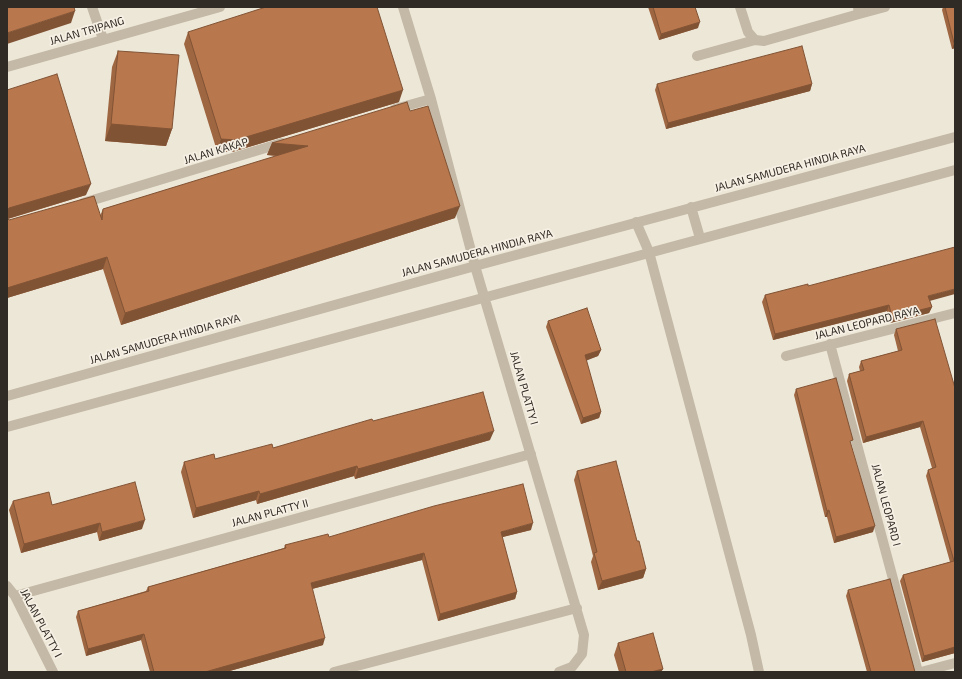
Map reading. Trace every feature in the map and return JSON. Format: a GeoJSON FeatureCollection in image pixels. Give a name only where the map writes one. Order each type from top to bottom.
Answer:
{"type":"FeatureCollection","features":[{"type":"Feature","properties":{"kind":"street"},"geometry":{"type":"LineString","coordinates":[[92,7],[103,39]]}},
{"type":"Feature","properties":{"kind":"street","name":"JALAN TRIPANG"},"geometry":{"type":"LineString","coordinates":[[7,67],[220,7]]}},
{"type":"Feature","properties":{"kind":"street"},"geometry":{"type":"LineString","coordinates":[[386,112],[431,99],[403,7]]}},
{"type":"Feature","properties":{"kind":"street"},"geometry":{"type":"LineString","coordinates":[[740,7],[748,32],[756,40]]}},
{"type":"Feature","properties":{"kind":"street"},"geometry":{"type":"LineString","coordinates":[[697,56],[756,40],[764,41],[858,11],[885,7]]}},
{"type":"Feature","properties":{"kind":"street","name":"JALAN PLATTY I"},"geometry":{"type":"LineString","coordinates":[[431,99],[475,266],[584,635],[582,654],[572,667],[558,672]]}},
{"type":"Feature","properties":{"kind":"street","name":"JALAN SAMUDERA HINDIA RAYA"},"geometry":{"type":"LineString","coordinates":[[7,396],[636,222],[955,137]]}},
{"type":"Feature","properties":{"kind":"street","name":"JALAN KAKAP"},"geometry":{"type":"LineString","coordinates":[[75,205],[295,139]]}},
{"type":"Feature","properties":{"kind":"street"},"geometry":{"type":"LineString","coordinates":[[7,427],[955,170]]}},
{"type":"Feature","properties":{"kind":"street"},"geometry":{"type":"LineString","coordinates":[[691,208],[700,238]]}},
{"type":"Feature","properties":{"kind":"street"},"geometry":{"type":"LineString","coordinates":[[636,222],[649,252],[749,627],[759,672]]}},
{"type":"Feature","properties":{"kind":"street","name":"JALAN LEOPARD RAYA"},"geometry":{"type":"LineString","coordinates":[[786,356],[955,313]]}},
{"type":"Feature","properties":{"kind":"street","name":"JALAN LEOPARD I"},"geometry":{"type":"LineString","coordinates":[[830,344],[919,672]]}},
{"type":"Feature","properties":{"kind":"street","name":"JALAN PLATTY II"},"geometry":{"type":"LineString","coordinates":[[16,596],[531,454]]}},
{"type":"Feature","properties":{"kind":"street","name":"JALAN PLATTY I"},"geometry":{"type":"LineString","coordinates":[[7,586],[16,596],[53,672]]}},
{"type":"Feature","properties":{"kind":"street"},"geometry":{"type":"LineString","coordinates":[[334,672],[577,608]]}},
{"type":"Feature","properties":{"kind":"street"},"geometry":{"type":"LineString","coordinates":[[919,672],[955,663]]}},
{"type":"Feature","properties":{"kind":"building"},"geometry":{"type":"Polygon","coordinates":[[[7,7],[74,7],[75,11],[7,33],[7,7]]]}},
{"type":"Feature","properties":{"kind":"building"},"geometry":{"type":"Polygon","coordinates":[[[266,7],[377,7],[403,90],[236,140],[221,139],[188,32],[266,7]]]}},
{"type":"Feature","properties":{"kind":"building"},"geometry":{"type":"Polygon","coordinates":[[[653,7],[695,7],[700,22],[661,34],[653,7]]]}},
{"type":"Feature","properties":{"kind":"building"},"geometry":{"type":"Polygon","coordinates":[[[945,7],[955,7],[955,43],[954,43],[945,7]]]}},
{"type":"Feature","properties":{"kind":"building"},"geometry":{"type":"Polygon","coordinates":[[[802,46],[812,84],[668,123],[657,84],[802,46]]]}},
{"type":"Feature","properties":{"kind":"building"},"geometry":{"type":"Polygon","coordinates":[[[118,51],[179,55],[172,129],[111,124],[118,51]]]}},
{"type":"Feature","properties":{"kind":"building"},"geometry":{"type":"Polygon","coordinates":[[[57,74],[91,184],[9,208],[7,211],[7,90],[57,74]]]}},
{"type":"Feature","properties":{"kind":"building"},"geometry":{"type":"Polygon","coordinates":[[[407,102],[410,111],[428,106],[460,206],[125,313],[107,257],[7,288],[7,218],[9,220],[94,196],[102,220],[103,209],[308,146],[272,143],[407,102]]]}},
{"type":"Feature","properties":{"kind":"building"},"geometry":{"type":"Polygon","coordinates":[[[955,247],[955,289],[928,296],[932,307],[892,317],[889,305],[775,334],[765,295],[808,284],[808,286],[955,247]]]}},
{"type":"Feature","properties":{"kind":"building"},"geometry":{"type":"Polygon","coordinates":[[[587,308],[601,350],[585,355],[601,412],[583,418],[548,321],[587,308]]]}},
{"type":"Feature","properties":{"kind":"building"},"geometry":{"type":"Polygon","coordinates":[[[935,319],[955,388],[955,647],[924,656],[903,575],[954,561],[928,470],[936,467],[923,421],[866,437],[849,374],[864,370],[861,361],[902,350],[896,329],[935,319]]]}},
{"type":"Feature","properties":{"kind":"building"},"geometry":{"type":"Polygon","coordinates":[[[836,378],[853,440],[850,441],[875,526],[836,537],[829,510],[827,511],[796,389],[836,378]]]}},
{"type":"Feature","properties":{"kind":"building"},"geometry":{"type":"Polygon","coordinates":[[[483,392],[494,431],[358,469],[357,466],[260,494],[259,491],[196,508],[184,462],[214,454],[215,459],[272,444],[273,448],[372,419],[373,421],[483,392]]]}},
{"type":"Feature","properties":{"kind":"building"},"geometry":{"type":"Polygon","coordinates":[[[616,461],[646,569],[602,581],[594,553],[597,552],[577,471],[616,461]]]}},
{"type":"Feature","properties":{"kind":"building"},"geometry":{"type":"Polygon","coordinates":[[[135,482],[145,520],[102,532],[100,523],[24,544],[13,501],[49,492],[52,505],[135,482]]]}},
{"type":"Feature","properties":{"kind":"building"},"geometry":{"type":"Polygon","coordinates":[[[523,484],[533,523],[501,532],[517,592],[440,614],[424,553],[311,583],[325,638],[205,672],[154,672],[144,634],[88,649],[78,611],[149,591],[148,587],[286,548],[285,545],[328,534],[329,537],[434,506],[523,484]]]}},
{"type":"Feature","properties":{"kind":"building"},"geometry":{"type":"Polygon","coordinates":[[[890,579],[915,672],[871,672],[848,590],[890,579]]]}},
{"type":"Feature","properties":{"kind":"building"},"geometry":{"type":"Polygon","coordinates":[[[653,633],[663,669],[651,672],[626,672],[618,643],[653,633]]]}}]}
